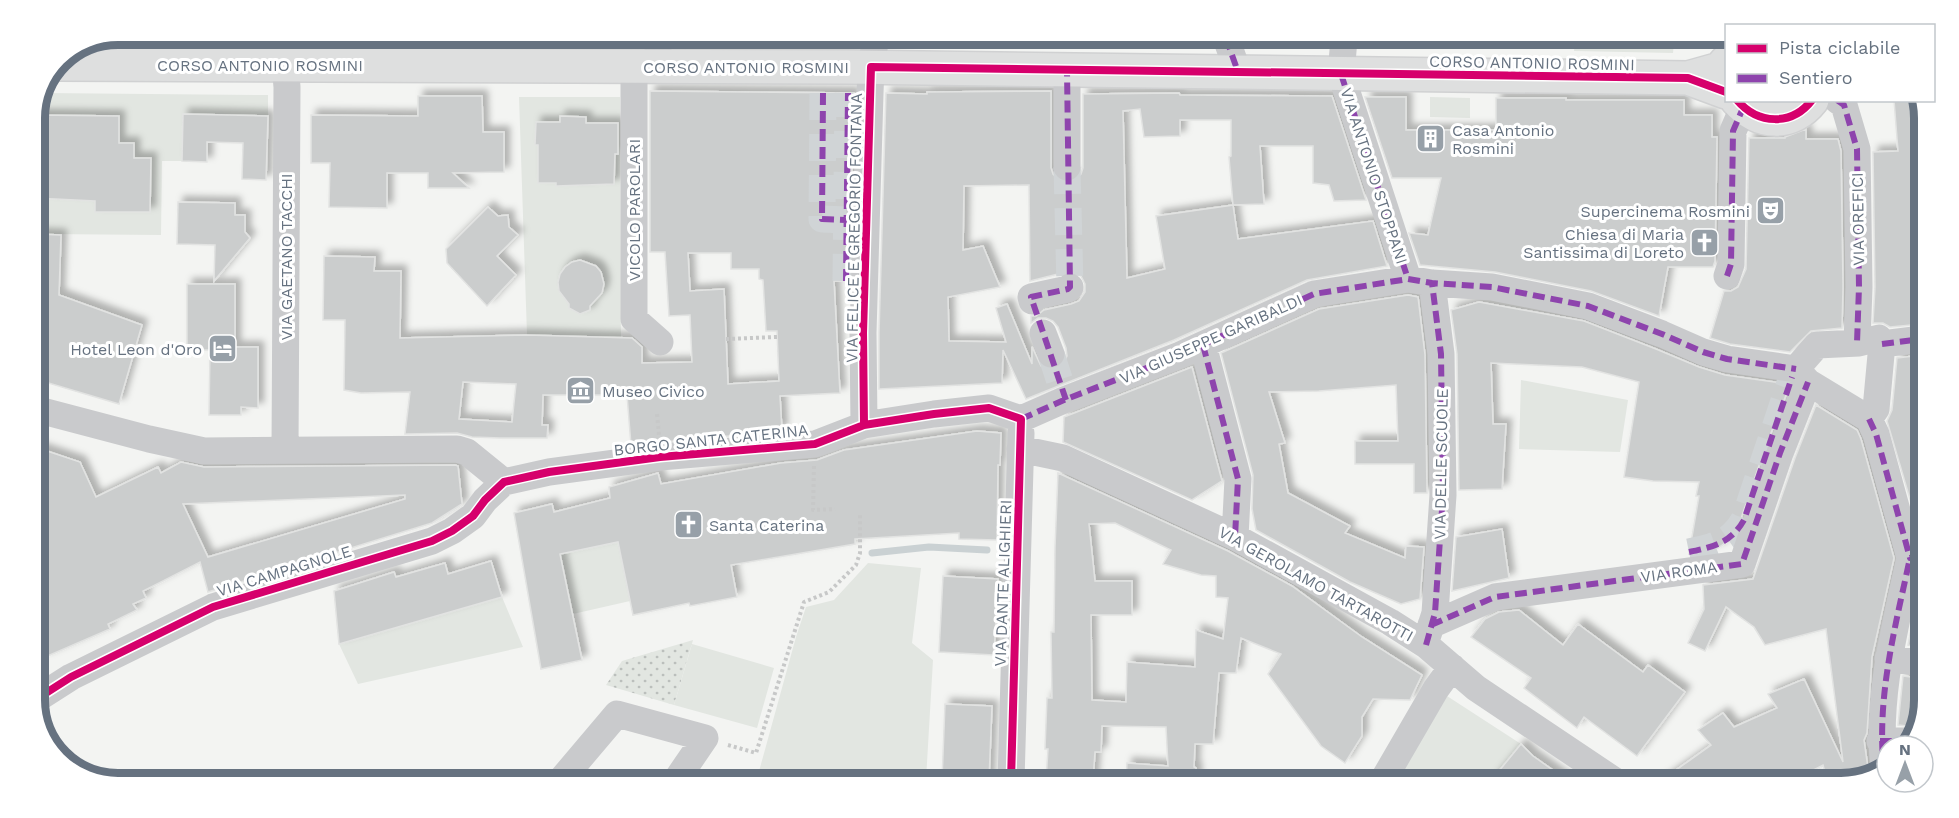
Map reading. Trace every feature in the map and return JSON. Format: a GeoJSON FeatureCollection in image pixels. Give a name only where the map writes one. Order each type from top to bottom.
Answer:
{"type":"FeatureCollection","features":[{"type":"Feature","properties":{"kind":"main road","name":"CORSO ANTONIO ROSMINI"},"geometry":{"type":"LineString","coordinates":[[74,60],[99,53],[287,50],[650,57],[873,52],[1067,70],[1688,78]]}},
{"type":"Feature","properties":{"kind":"main road"},"geometry":{"type":"LineString","coordinates":[[1688,78],[1720,69],[1725,63]]}},
{"type":"Feature","properties":{"kind":"main road"},"geometry":{"type":"LineString","coordinates":[[1688,78],[1725,95]]}},
{"type":"Feature","properties":{"kind":"main road"},"geometry":{"type":"LineString","coordinates":[[1739,102],[1768,120],[1782,120],[1796,115],[1811,102]]}},
{"type":"Feature","properties":{"kind":"street"},"geometry":{"type":"LineString","coordinates":[[1228,45],[1238,72]]}},
{"type":"Feature","properties":{"kind":"street"},"geometry":{"type":"LineString","coordinates":[[1341,74],[1343,45]]}},
{"type":"Feature","properties":{"kind":"street","name":"VIA GAETANO TACCHI"},"geometry":{"type":"LineString","coordinates":[[285,449],[287,50]]}},
{"type":"Feature","properties":{"kind":"street","name":"VIA FELICE E GREGORIO FONTANA"},"geometry":{"type":"LineString","coordinates":[[864,425],[863,333],[873,52]]}},
{"type":"Feature","properties":{"kind":"street","name":"VICOLO PAROLARI"},"geometry":{"type":"LineString","coordinates":[[650,57],[634,319],[660,342]]}},
{"type":"Feature","properties":{"kind":"street"},"geometry":{"type":"LineString","coordinates":[[1067,70],[1067,167]]}},
{"type":"Feature","properties":{"kind":"street","name":"VIA ANTONIO STOPPANI"},"geometry":{"type":"LineString","coordinates":[[1341,74],[1420,281]]}},
{"type":"Feature","properties":{"kind":"street"},"geometry":{"type":"LineString","coordinates":[[1727,276],[1731,264],[1733,131],[1736,102]]}},
{"type":"Feature","properties":{"kind":"street","name":"VIA OREFICI"},"geometry":{"type":"LineString","coordinates":[[1840,102],[1844,105],[1857,149],[1859,287],[1869,343],[1876,409],[1869,419]]}},
{"type":"Feature","properties":{"kind":"street","name":"VIA GIUSEPPE GARIBALDI"},"geometry":{"type":"LineString","coordinates":[[1021,419],[1065,397],[1146,369],[1203,345],[1314,294],[1420,281],[1492,287],[1588,306],[1703,352],[1802,376]]}},
{"type":"Feature","properties":{"kind":"street","name":"VIA DELLE SCUOLE"},"geometry":{"type":"LineString","coordinates":[[1420,281],[1441,354],[1443,495],[1435,613],[1428,635]]}},
{"type":"Feature","properties":{"kind":"street"},"geometry":{"type":"LineString","coordinates":[[1032,301],[1031,297],[1068,290],[1070,287]]}},
{"type":"Feature","properties":{"kind":"street"},"geometry":{"type":"LineString","coordinates":[[1914,340],[1817,345],[1802,376],[1869,419],[1876,434],[1914,553]]}},
{"type":"Feature","properties":{"kind":"street"},"geometry":{"type":"LineString","coordinates":[[1203,345],[1238,479],[1235,537]]}},
{"type":"Feature","properties":{"kind":"street","name":"VIA ROMA"},"geometry":{"type":"LineString","coordinates":[[1428,635],[1495,597],[1742,564],[1780,453],[1802,376]]}},
{"type":"Feature","properties":{"kind":"street","name":"BORGO SANTA CATERINA"},"geometry":{"type":"LineString","coordinates":[[504,482],[549,472],[660,457],[814,444],[864,425],[934,414],[989,408],[1021,419]]}},
{"type":"Feature","properties":{"kind":"street"},"geometry":{"type":"LineString","coordinates":[[45,411],[149,439],[204,451],[457,448],[467,452],[504,482]]}},
{"type":"Feature","properties":{"kind":"street","name":"VIA DANTE ALIGHIERI"},"geometry":{"type":"LineString","coordinates":[[1011,773],[1021,419]]}},
{"type":"Feature","properties":{"kind":"street","name":"VIA GEROLAMO TARTAROTTI"},"geometry":{"type":"LineString","coordinates":[[1020,448],[1063,458],[1235,537],[1390,622],[1428,635],[1452,667],[1476,688],[1603,773]]}},
{"type":"Feature","properties":{"kind":"street","name":"VIA CAMPAGNOLE"},"geometry":{"type":"LineString","coordinates":[[45,693],[71,676],[213,607],[432,541],[452,531],[473,516],[485,500],[504,482]]}},
{"type":"Feature","properties":{"kind":"street"},"geometry":{"type":"LineString","coordinates":[[1881,734],[1888,659],[1914,560]]}},
{"type":"Feature","properties":{"kind":"street"},"geometry":{"type":"LineString","coordinates":[[1888,659],[1914,662]]}},
{"type":"Feature","properties":{"kind":"street"},"geometry":{"type":"LineString","coordinates":[[1387,773],[1436,689],[1452,667]]}},
{"type":"Feature","properties":{"kind":"street"},"geometry":{"type":"LineString","coordinates":[[567,773],[617,714],[705,738],[681,773]]}},
{"type":"Feature","properties":{"kind":"path"},"geometry":{"type":"LineString","coordinates":[[726,339],[777,337]]}},
{"type":"Feature","properties":{"kind":"path"},"geometry":{"type":"LineString","coordinates":[[814,444],[813,510],[835,509]]}},
{"type":"Feature","properties":{"kind":"path"},"geometry":{"type":"LineString","coordinates":[[728,745],[756,753],[804,602],[829,592],[856,565],[860,553],[860,515]]}},
{"type":"Feature","properties":{"kind":"shaded area"},"geometry":{"type":"Polygon","coordinates":[[[1400,45],[1499,45],[1499,49],[1400,49],[1400,45]]]}},
{"type":"Feature","properties":{"kind":"shaded area"},"geometry":{"type":"Polygon","coordinates":[[[1575,45],[1674,45],[1673,53],[1574,51],[1575,45]]]}},
{"type":"Feature","properties":{"kind":"shaded area"},"geometry":{"type":"Polygon","coordinates":[[[50,93],[268,95],[268,116],[183,114],[182,161],[162,161],[161,235],[45,234],[45,199],[73,200],[95,162],[95,212],[150,212],[151,158],[134,158],[119,143],[119,117],[45,115],[47,99],[50,93]]]}},
{"type":"Feature","properties":{"kind":"shaded area"},"geometry":{"type":"Polygon","coordinates":[[[519,97],[620,97],[621,338],[527,335],[519,97]]]}},
{"type":"Feature","properties":{"kind":"shaded area"},"geometry":{"type":"Polygon","coordinates":[[[1430,97],[1470,98],[1470,118],[1430,117],[1430,97]]]}},
{"type":"Feature","properties":{"kind":"shaded area"},"geometry":{"type":"Polygon","coordinates":[[[1521,380],[1628,400],[1620,452],[1519,449],[1521,380]]]}},
{"type":"Feature","properties":{"kind":"shaded area"},"geometry":{"type":"Polygon","coordinates":[[[618,542],[630,601],[573,614],[560,554],[618,542]]]}},
{"type":"Feature","properties":{"kind":"shaded area"},"geometry":{"type":"Polygon","coordinates":[[[868,563],[921,568],[912,643],[933,660],[926,773],[759,773],[806,607],[834,600],[868,563]]]}},
{"type":"Feature","properties":{"kind":"shaded area"},"geometry":{"type":"Polygon","coordinates":[[[502,597],[523,647],[358,684],[339,644],[502,597]]]}},
{"type":"Feature","properties":{"kind":"shaded area"},"geometry":{"type":"Polygon","coordinates":[[[693,640],[674,705],[606,685],[622,661],[693,640]]]}},
{"type":"Feature","properties":{"kind":"shaded area"},"geometry":{"type":"Polygon","coordinates":[[[692,644],[774,668],[757,728],[674,705],[692,644]]]}},
{"type":"Feature","properties":{"kind":"shaded area"},"geometry":{"type":"Polygon","coordinates":[[[1447,696],[1521,744],[1497,773],[1401,773],[1447,696]]]}},
{"type":"Feature","properties":{"kind":"building"},"geometry":{"type":"Polygon","coordinates":[[[650,91],[854,93],[849,281],[834,281],[840,393],[780,396],[782,431],[631,445],[627,395],[543,395],[542,425],[548,425],[547,438],[472,437],[457,433],[405,434],[410,392],[361,393],[344,390],[345,320],[323,320],[324,256],[375,257],[374,271],[401,271],[400,338],[527,335],[632,338],[642,347],[642,363],[692,362],[690,315],[669,316],[665,252],[650,252],[650,91]],[[688,253],[690,291],[724,289],[728,384],[779,381],[777,331],[766,331],[763,280],[759,279],[759,269],[731,269],[731,253],[688,253]],[[463,382],[459,419],[512,422],[516,384],[463,382]]]}},
{"type":"Feature","properties":{"kind":"building"},"geometry":{"type":"Polygon","coordinates":[[[1051,91],[1051,168],[1059,180],[1066,183],[1075,180],[1083,168],[1083,94],[1332,96],[1366,200],[1334,201],[1329,185],[1313,183],[1313,146],[1260,146],[1264,204],[1233,205],[1238,239],[1373,221],[1387,266],[1307,280],[1174,340],[1026,399],[1003,350],[1002,383],[879,389],[886,93],[927,94],[927,92],[1051,91]],[[1140,109],[1123,111],[1127,278],[1165,269],[1156,216],[1233,205],[1229,157],[1231,156],[1231,120],[1180,120],[1180,136],[1144,137],[1140,109]],[[1029,185],[964,186],[963,250],[983,246],[1000,287],[948,297],[949,341],[1006,342],[996,308],[1007,304],[1032,364],[1032,347],[1041,366],[1056,369],[1064,363],[1067,356],[1058,327],[1046,318],[1038,318],[1031,323],[1031,316],[1036,316],[1044,310],[1079,301],[1085,292],[1085,284],[1081,276],[1073,272],[1030,281],[1029,185]]]}},
{"type":"Feature","properties":{"kind":"building"},"geometry":{"type":"Polygon","coordinates":[[[418,96],[482,96],[483,132],[504,132],[504,172],[453,173],[469,188],[428,188],[428,173],[387,173],[387,208],[329,207],[330,163],[311,163],[311,115],[418,116],[418,96]]]}},
{"type":"Feature","properties":{"kind":"building"},"geometry":{"type":"Polygon","coordinates":[[[1365,97],[1406,97],[1406,130],[1496,130],[1496,98],[1684,100],[1684,115],[1712,115],[1712,137],[1717,137],[1715,261],[1713,267],[1668,267],[1659,316],[1591,291],[1495,272],[1420,265],[1409,233],[1428,235],[1441,178],[1392,178],[1365,97]]]}},
{"type":"Feature","properties":{"kind":"building"},"geometry":{"type":"Polygon","coordinates":[[[1894,102],[1912,102],[1914,325],[1890,327],[1883,323],[1873,323],[1875,287],[1873,152],[1898,151],[1894,102]]]}},
{"type":"Feature","properties":{"kind":"building"},"geometry":{"type":"Polygon","coordinates":[[[183,114],[268,116],[266,180],[242,179],[243,143],[207,142],[207,162],[182,161],[183,114]]]}},
{"type":"Feature","properties":{"kind":"building"},"geometry":{"type":"Polygon","coordinates":[[[45,115],[119,116],[119,143],[134,143],[134,158],[151,158],[150,212],[95,212],[95,201],[45,198],[45,115]]]}},
{"type":"Feature","properties":{"kind":"building"},"geometry":{"type":"Polygon","coordinates":[[[560,116],[586,117],[586,123],[618,123],[618,154],[615,154],[614,184],[556,186],[556,183],[538,183],[536,122],[560,122],[560,116]]]}},
{"type":"Feature","properties":{"kind":"building"},"geometry":{"type":"Polygon","coordinates":[[[1806,129],[1806,139],[1838,139],[1841,151],[1842,328],[1811,331],[1790,352],[1730,344],[1710,338],[1724,291],[1731,291],[1738,287],[1746,269],[1749,138],[1785,138],[1806,129]]]}},
{"type":"Feature","properties":{"kind":"building"},"geometry":{"type":"Polygon","coordinates":[[[178,202],[235,203],[235,215],[245,215],[245,232],[250,238],[214,281],[215,245],[177,244],[178,202]]]}},
{"type":"Feature","properties":{"kind":"building"},"geometry":{"type":"Polygon","coordinates":[[[488,207],[498,216],[508,215],[509,227],[518,235],[497,256],[516,275],[487,306],[447,263],[446,249],[488,207]]]}},
{"type":"Feature","properties":{"kind":"building"},"geometry":{"type":"Polygon","coordinates":[[[45,234],[61,235],[59,295],[142,325],[119,404],[45,382],[45,234]]]}},
{"type":"Feature","properties":{"kind":"building"},"geometry":{"type":"Polygon","coordinates":[[[580,260],[596,266],[601,272],[604,284],[602,293],[590,306],[590,310],[580,314],[569,308],[569,304],[559,291],[558,282],[565,267],[580,260]]]}},
{"type":"Feature","properties":{"kind":"building","name":"Hotel Leon d'Oro"},"geometry":{"type":"Polygon","coordinates":[[[187,284],[235,284],[235,347],[258,347],[258,408],[241,407],[241,415],[209,415],[210,350],[187,350],[187,284]]]}},
{"type":"Feature","properties":{"kind":"building"},"geometry":{"type":"Polygon","coordinates":[[[1408,295],[1418,297],[1425,355],[1427,493],[1414,493],[1414,464],[1355,464],[1355,441],[1398,441],[1396,385],[1269,392],[1285,443],[1279,444],[1288,493],[1350,526],[1345,533],[1405,558],[1406,546],[1424,547],[1420,599],[1401,604],[1350,582],[1256,530],[1252,509],[1253,475],[1221,353],[1319,309],[1408,295]]]}},
{"type":"Feature","properties":{"kind":"building"},"geometry":{"type":"Polygon","coordinates":[[[1479,302],[1584,321],[1699,367],[1725,375],[1790,385],[1765,448],[1735,536],[1718,548],[1689,554],[1699,496],[1696,496],[1699,482],[1653,481],[1624,477],[1639,382],[1582,367],[1491,363],[1493,424],[1506,424],[1502,489],[1459,490],[1457,354],[1451,310],[1479,302]]]}},
{"type":"Feature","properties":{"kind":"building"},"geometry":{"type":"Polygon","coordinates":[[[1914,356],[1914,513],[1887,421],[1892,410],[1897,358],[1914,356]]]}},
{"type":"Feature","properties":{"kind":"building"},"geometry":{"type":"Polygon","coordinates":[[[1192,367],[1222,481],[1192,500],[1063,442],[1064,417],[1192,367]]]}},
{"type":"Feature","properties":{"kind":"building"},"geometry":{"type":"Polygon","coordinates":[[[1816,405],[1857,430],[1894,558],[1872,657],[1867,733],[1864,740],[1868,768],[1841,773],[1825,773],[1823,765],[1807,773],[1672,773],[1711,745],[1698,730],[1723,713],[1734,727],[1777,708],[1768,694],[1804,679],[1843,762],[1826,629],[1765,645],[1754,627],[1726,607],[1705,651],[1688,643],[1704,609],[1703,585],[1753,579],[1816,405]]]}},
{"type":"Feature","properties":{"kind":"building"},"geometry":{"type":"Polygon","coordinates":[[[977,431],[1001,433],[1000,465],[998,465],[997,540],[959,539],[959,533],[855,539],[855,544],[731,565],[737,597],[690,606],[689,603],[633,615],[618,542],[560,554],[582,660],[541,669],[514,513],[552,504],[554,512],[610,498],[609,487],[658,473],[661,484],[781,463],[817,460],[844,450],[977,431]]]}},
{"type":"Feature","properties":{"kind":"building"},"geometry":{"type":"Polygon","coordinates":[[[45,450],[80,462],[96,497],[158,467],[161,473],[181,462],[204,467],[458,466],[462,504],[432,523],[208,592],[200,562],[143,591],[146,598],[133,604],[137,610],[108,624],[110,629],[45,657],[45,450]],[[405,495],[183,504],[208,557],[405,499],[405,495]]]}},
{"type":"Feature","properties":{"kind":"building"},"geometry":{"type":"Polygon","coordinates":[[[1058,473],[1228,551],[1292,586],[1362,637],[1422,675],[1410,700],[1373,699],[1362,717],[1362,736],[1345,763],[1321,746],[1268,674],[1281,654],[1241,638],[1236,673],[1219,673],[1213,744],[1195,744],[1196,773],[1126,773],[1127,763],[1168,766],[1166,727],[1102,726],[1101,752],[1095,752],[1094,773],[1046,773],[1047,698],[1052,698],[1051,632],[1054,632],[1058,473]],[[1115,523],[1089,524],[1095,581],[1132,581],[1132,615],[1091,615],[1092,700],[1126,702],[1127,662],[1195,667],[1196,630],[1223,639],[1228,598],[1216,597],[1216,576],[1201,575],[1163,564],[1171,550],[1115,523]]]}},
{"type":"Feature","properties":{"kind":"building"},"geometry":{"type":"Polygon","coordinates":[[[1502,529],[1509,578],[1452,591],[1456,537],[1502,529]]]}},
{"type":"Feature","properties":{"kind":"building"},"geometry":{"type":"Polygon","coordinates":[[[491,561],[502,597],[339,644],[334,591],[394,572],[396,577],[445,563],[448,574],[491,561]]]}},
{"type":"Feature","properties":{"kind":"building"},"geometry":{"type":"Polygon","coordinates":[[[943,576],[998,579],[994,655],[939,652],[943,576]]]}},
{"type":"Feature","properties":{"kind":"building"},"geometry":{"type":"Polygon","coordinates":[[[1519,610],[1563,645],[1578,624],[1643,672],[1648,665],[1685,692],[1637,756],[1584,717],[1577,728],[1524,688],[1531,678],[1471,637],[1485,619],[1499,612],[1519,610]]]}},
{"type":"Feature","properties":{"kind":"building"},"geometry":{"type":"Polygon","coordinates":[[[1914,614],[1914,646],[1908,645],[1914,614]]]}},
{"type":"Feature","properties":{"kind":"building"},"geometry":{"type":"Polygon","coordinates":[[[1903,676],[1914,677],[1913,714],[1909,726],[1898,725],[1903,676]]]}},
{"type":"Feature","properties":{"kind":"building"},"geometry":{"type":"Polygon","coordinates":[[[945,704],[992,706],[989,773],[942,773],[945,704]]]}},
{"type":"Feature","properties":{"kind":"building"},"geometry":{"type":"Polygon","coordinates":[[[1521,744],[1533,756],[1557,773],[1497,773],[1521,744]]]}},
{"type":"Feature","properties":{"kind":"waterway"},"geometry":{"type":"LineString","coordinates":[[872,553],[929,547],[987,550]]}},
{"type":"Feature","properties":{"kind":"tunnel"},"geometry":{"type":"LineString","coordinates":[[823,93],[822,219],[846,220]]}},
{"type":"Feature","properties":{"kind":"tunnel"},"geometry":{"type":"LineString","coordinates":[[846,281],[848,93]]}},
{"type":"Feature","properties":{"kind":"tunnel"},"geometry":{"type":"LineString","coordinates":[[1067,167],[1070,287]]}},
{"type":"Feature","properties":{"kind":"tunnel"},"geometry":{"type":"LineString","coordinates":[[1051,354],[1064,394]]}},
{"type":"Feature","properties":{"kind":"tunnel"},"geometry":{"type":"LineString","coordinates":[[1689,552],[1721,543],[1733,534],[1744,520],[1792,377]]}},
{"type":"Feature","properties":{"kind":"marked path"},"geometry":{"type":"LineString","coordinates":[[1228,45],[1238,72]]}},
{"type":"Feature","properties":{"kind":"marked path"},"geometry":{"type":"LineString","coordinates":[[1066,400],[1031,297],[1070,287],[1067,70]]}},
{"type":"Feature","properties":{"kind":"marked path"},"geometry":{"type":"LineString","coordinates":[[1341,74],[1408,279]]}},
{"type":"Feature","properties":{"kind":"marked path"},"geometry":{"type":"LineString","coordinates":[[823,93],[822,219],[846,220]]}},
{"type":"Feature","properties":{"kind":"marked path"},"geometry":{"type":"LineString","coordinates":[[846,281],[848,93]]}},
{"type":"Feature","properties":{"kind":"marked path"},"geometry":{"type":"LineString","coordinates":[[1840,102],[1844,105],[1857,149],[1859,287],[1857,343]]}},
{"type":"Feature","properties":{"kind":"marked path"},"geometry":{"type":"LineString","coordinates":[[1727,276],[1731,264],[1733,131],[1743,108]]}},
{"type":"Feature","properties":{"kind":"marked path"},"geometry":{"type":"LineString","coordinates":[[1021,419],[1180,355],[1314,294],[1408,279],[1492,287],[1588,306],[1703,352],[1727,359],[1796,369]]}},
{"type":"Feature","properties":{"kind":"marked path"},"geometry":{"type":"LineString","coordinates":[[1426,645],[1435,613],[1443,495],[1441,354],[1432,283]]}},
{"type":"Feature","properties":{"kind":"marked path"},"geometry":{"type":"LineString","coordinates":[[1882,344],[1914,340]]}},
{"type":"Feature","properties":{"kind":"marked path"},"geometry":{"type":"LineString","coordinates":[[1203,345],[1238,479],[1235,537]]}},
{"type":"Feature","properties":{"kind":"marked path"},"geometry":{"type":"LineString","coordinates":[[1689,552],[1721,543],[1733,534],[1744,520],[1792,377]]}},
{"type":"Feature","properties":{"kind":"marked path"},"geometry":{"type":"LineString","coordinates":[[1431,625],[1495,597],[1742,564],[1780,453],[1808,382]]}},
{"type":"Feature","properties":{"kind":"marked path"},"geometry":{"type":"LineString","coordinates":[[1869,419],[1876,434],[1910,558],[1914,556]]}},
{"type":"Feature","properties":{"kind":"marked path"},"geometry":{"type":"LineString","coordinates":[[1882,734],[1888,663],[1910,558]]}},
{"type":"Feature","properties":{"kind":"cycle path"},"geometry":{"type":"LineString","coordinates":[[864,425],[863,333],[871,67],[1688,78],[1725,92]]}},
{"type":"Feature","properties":{"kind":"cycle path"},"geometry":{"type":"LineString","coordinates":[[1739,102],[1755,114],[1775,119],[1795,114],[1810,102]]}},
{"type":"Feature","properties":{"kind":"cycle path"},"geometry":{"type":"LineString","coordinates":[[45,694],[71,677],[213,607],[432,541],[452,531],[473,516],[485,500],[504,482],[549,472],[660,457],[815,444],[864,425],[989,408],[1021,419],[1011,773]]}},
{"type":"Feature","properties":{"kind":"place","name":"Casa Antonio Rosmini"},"geometry":{"type":"Point","coordinates":[1431,139]}},
{"type":"Feature","properties":{"kind":"place","name":"Supercinema Rosmini"},"geometry":{"type":"Point","coordinates":[1771,211]}},
{"type":"Feature","properties":{"kind":"place","name":"Chiesa di Maria Santissima di Loreto"},"geometry":{"type":"Point","coordinates":[1705,243]}},
{"type":"Feature","properties":{"kind":"place","name":"Hotel Leon d'Oro"},"geometry":{"type":"Point","coordinates":[223,349]}},
{"type":"Feature","properties":{"kind":"place","name":"Museo Civico"},"geometry":{"type":"Point","coordinates":[581,391]}},
{"type":"Feature","properties":{"kind":"place","name":"Santa Caterina"},"geometry":{"type":"Point","coordinates":[688,525]}}]}
